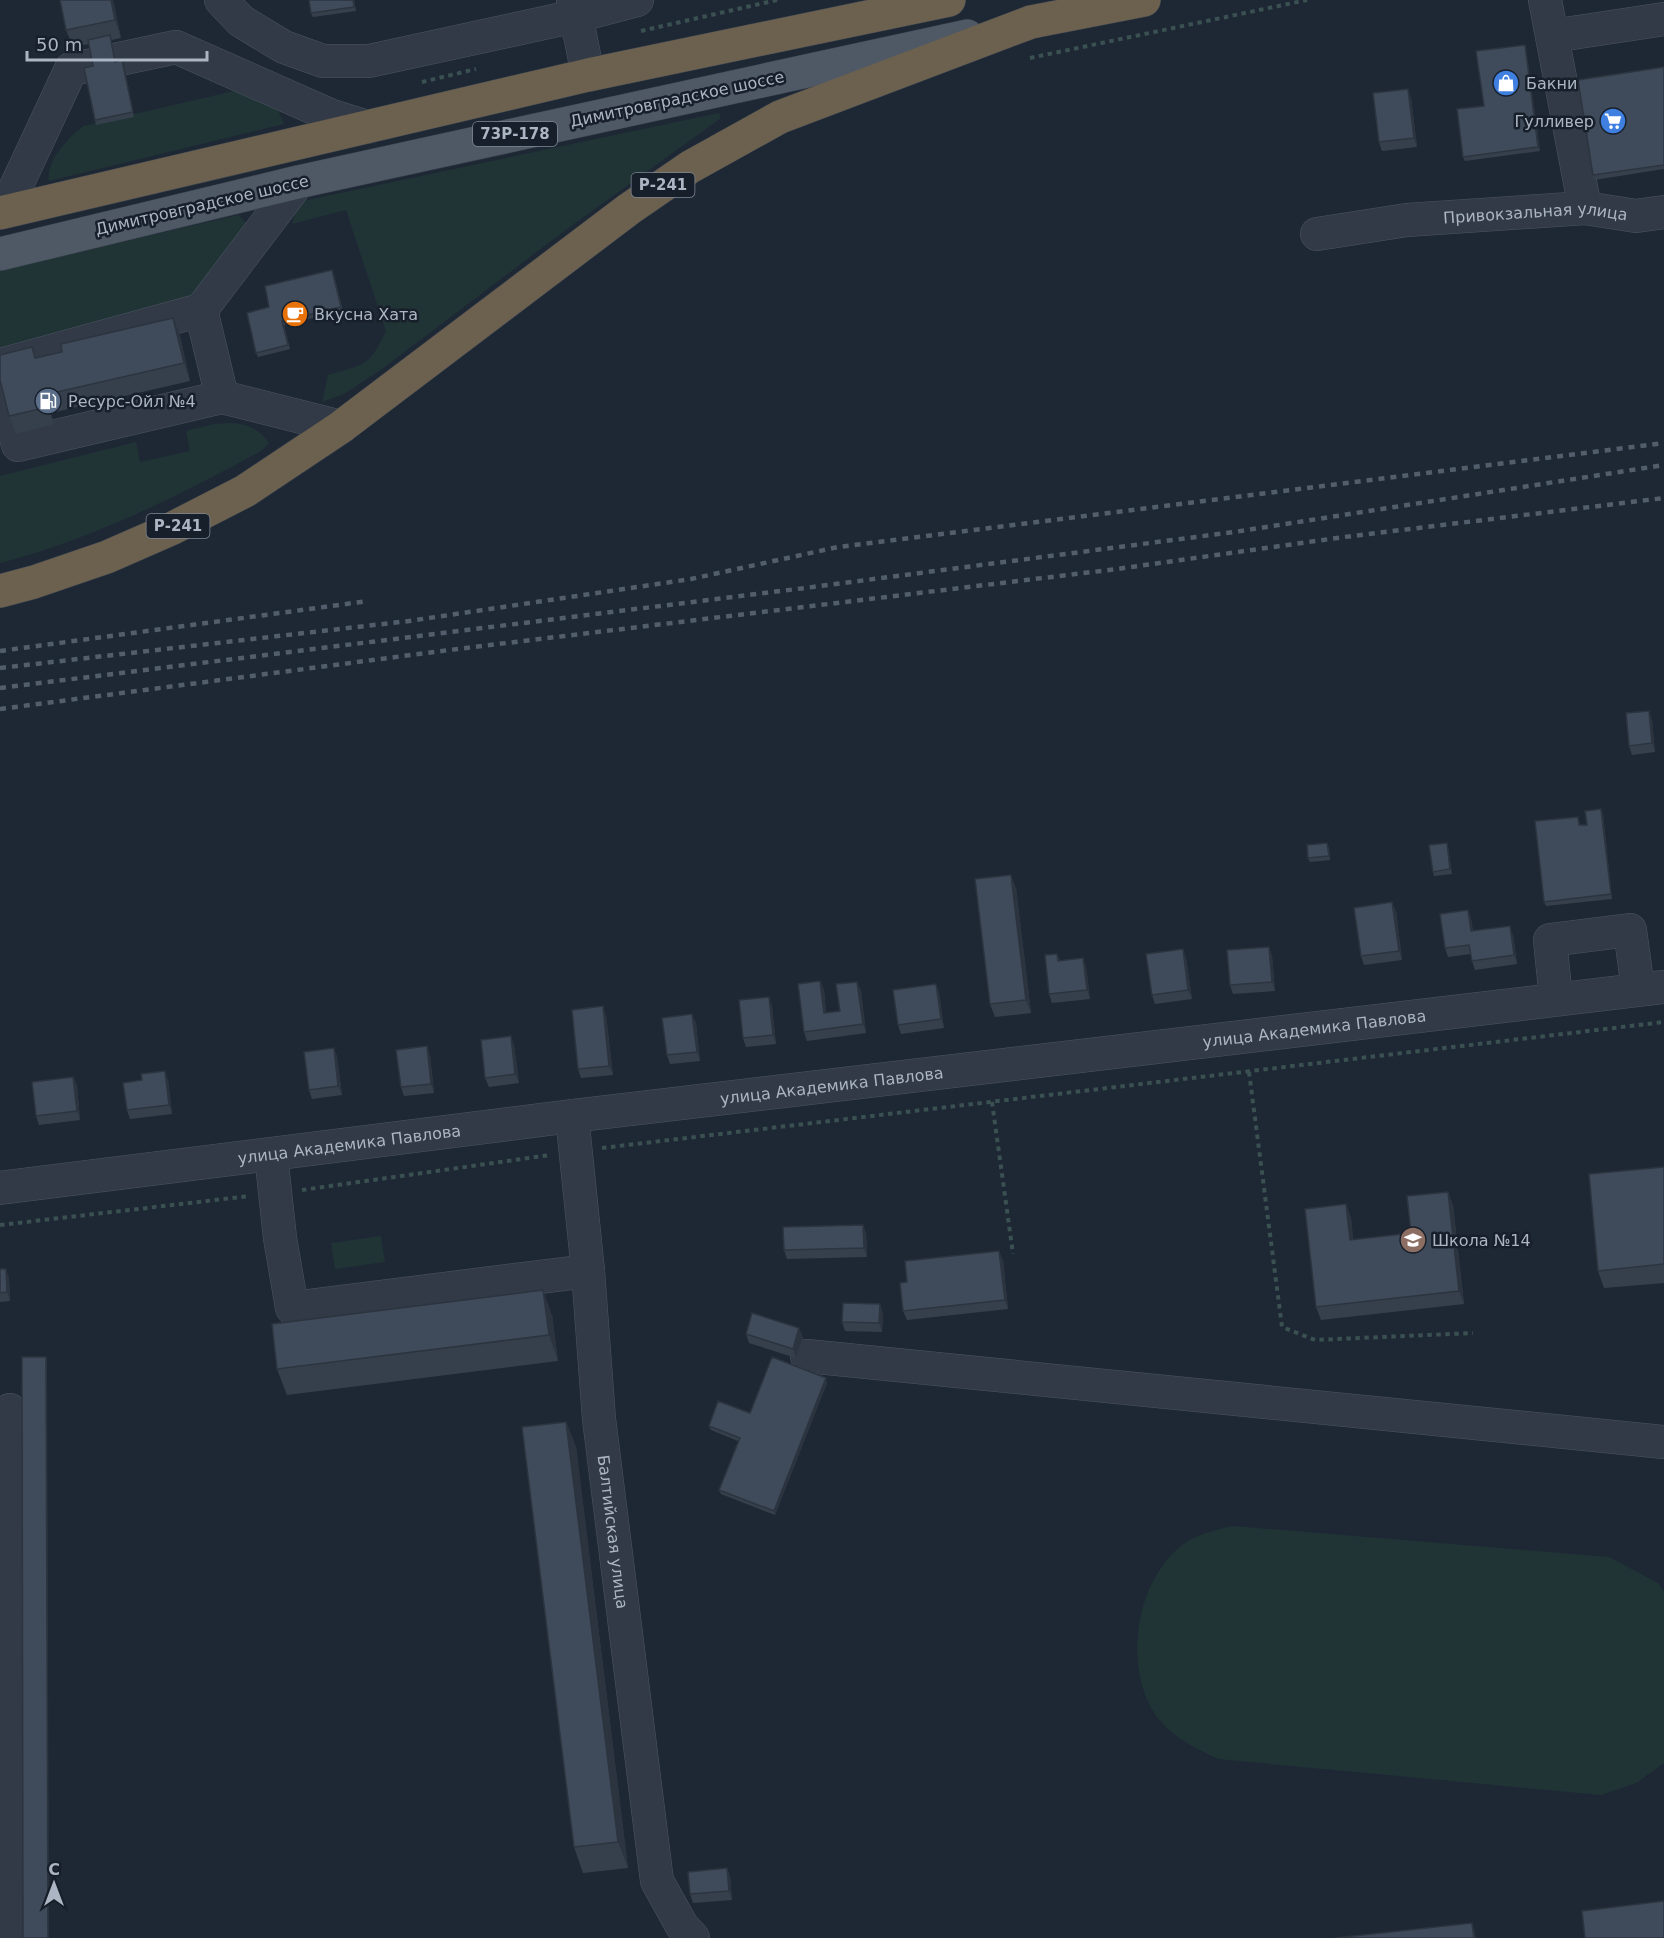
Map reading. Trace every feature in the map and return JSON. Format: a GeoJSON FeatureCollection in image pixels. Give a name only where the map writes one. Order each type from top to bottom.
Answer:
{"type":"FeatureCollection","features":[{"type":"Feature","properties":{"kind":"highway"},"geometry":{"type":"LineString","coordinates":[[4,212],[588,75],[949,0]]}},
{"type":"Feature","properties":{"kind":"highway","name":"Димитровградское шоссе"},"geometry":{"type":"LineString","coordinates":[[1031,22],[1144,0]]}},
{"type":"Feature","properties":{"kind":"highway","name":"Р-241"},"geometry":{"type":"LineString","coordinates":[[0,591],[107,557],[171,529],[245,491],[340,427],[629,209],[690,167],[780,117],[1031,22]]}},
{"type":"Feature","properties":{"kind":"main road","name":"Димитровградское шоссе"},"geometry":{"type":"LineString","coordinates":[[0,254],[298,182],[1031,22]]}},
{"type":"Feature","properties":{"kind":"street"},"geometry":{"type":"LineString","coordinates":[[221,0],[241,21],[275,42],[323,61],[369,61],[574,8],[637,0]]}},
{"type":"Feature","properties":{"kind":"street"},"geometry":{"type":"LineString","coordinates":[[1546,0],[1585,208]]}},
{"type":"Feature","properties":{"kind":"street"},"geometry":{"type":"LineString","coordinates":[[1660,0],[1664,4]]}},
{"type":"Feature","properties":{"kind":"street"},"geometry":{"type":"LineString","coordinates":[[574,8],[588,75]]}},
{"type":"Feature","properties":{"kind":"street"},"geometry":{"type":"LineString","coordinates":[[1552,36],[1664,19]]}},
{"type":"Feature","properties":{"kind":"street"},"geometry":{"type":"LineString","coordinates":[[4,212],[71,69],[176,47],[332,116],[367,127]]}},
{"type":"Feature","properties":{"kind":"street"},"geometry":{"type":"LineString","coordinates":[[0,365],[201,310],[298,182]]}},
{"type":"Feature","properties":{"kind":"street","name":"Привокзальная улица"},"geometry":{"type":"LineString","coordinates":[[1317,234],[1407,220],[1585,208],[1636,216],[1664,212]]}},
{"type":"Feature","properties":{"kind":"street"},"geometry":{"type":"LineString","coordinates":[[201,310],[222,397]]}},
{"type":"Feature","properties":{"kind":"street"},"geometry":{"type":"LineString","coordinates":[[0,373],[9,450],[222,397],[340,427]]}},
{"type":"Feature","properties":{"kind":"street"},"geometry":{"type":"LineString","coordinates":[[1556,999],[1550,940],[1630,930],[1651,988]]}},
{"type":"Feature","properties":{"kind":"street","name":"улица Академика Павлова"},"geometry":{"type":"LineString","coordinates":[[0,1188],[572,1116],[1651,988]]}},
{"type":"Feature","properties":{"kind":"street","name":"Балтийская улица"},"geometry":{"type":"LineString","coordinates":[[572,1116],[588,1271],[599,1419],[657,1881],[682,1926],[693,1938]]}},
{"type":"Feature","properties":{"kind":"street"},"geometry":{"type":"LineString","coordinates":[[271,1155],[280,1238],[292,1308],[588,1271]]}},
{"type":"Feature","properties":{"kind":"street"},"geometry":{"type":"LineString","coordinates":[[807,1356],[1664,1442]]}},
{"type":"Feature","properties":{"kind":"street"},"geometry":{"type":"LineString","coordinates":[[10,1410],[5,1511],[14,1938]]}},
{"type":"Feature","properties":{"kind":"path"},"geometry":{"type":"LineString","coordinates":[[1030,58],[1307,0]]}},
{"type":"Feature","properties":{"kind":"path"},"geometry":{"type":"LineString","coordinates":[[0,1225],[275,1193],[575,1151],[1664,1022]]}},
{"type":"Feature","properties":{"kind":"path"},"geometry":{"type":"LineString","coordinates":[[1249,1072],[1282,1327],[1315,1340],[1473,1333]]}},
{"type":"Feature","properties":{"kind":"path"},"geometry":{"type":"LineString","coordinates":[[992,1102],[1013,1254]]}},
{"type":"Feature","properties":{"kind":"green space"},"geometry":{"type":"Polygon","coordinates":[[[238,90],[276,105],[284,124],[49,181],[54,158],[83,126],[238,90]]]}},
{"type":"Feature","properties":{"kind":"green space"},"geometry":{"type":"Polygon","coordinates":[[[719,113],[721,118],[563,232],[382,369],[344,394],[322,402],[328,375],[358,366],[370,358],[386,331],[346,210],[292,224],[298,202],[719,113]]]}},
{"type":"Feature","properties":{"kind":"green space"},"geometry":{"type":"Polygon","coordinates":[[[239,215],[246,223],[202,295],[0,348],[0,270],[239,215]]]}},
{"type":"Feature","properties":{"kind":"green space"},"geometry":{"type":"Polygon","coordinates":[[[232,423],[253,428],[269,443],[261,451],[230,468],[134,515],[68,542],[0,563],[0,476],[136,442],[140,462],[190,451],[186,431],[214,424],[232,423]]]}},
{"type":"Feature","properties":{"kind":"green space"},"geometry":{"type":"Polygon","coordinates":[[[381,1236],[385,1262],[335,1269],[331,1243],[381,1236]]]}},
{"type":"Feature","properties":{"kind":"green space"},"geometry":{"type":"Polygon","coordinates":[[[1232,1526],[1609,1557],[1658,1583],[1664,1591],[1664,1763],[1636,1783],[1601,1795],[1218,1759],[1191,1745],[1167,1728],[1152,1709],[1142,1685],[1138,1659],[1138,1632],[1143,1606],[1153,1581],[1167,1560],[1190,1540],[1232,1526]]]}},
{"type":"Feature","properties":{"kind":"building"},"geometry":{"type":"Polygon","coordinates":[[[60,0],[111,0],[115,20],[66,30],[60,0]]]}},
{"type":"Feature","properties":{"kind":"building"},"geometry":{"type":"Polygon","coordinates":[[[309,0],[353,0],[354,7],[311,13],[309,0]]]}},
{"type":"Feature","properties":{"kind":"building"},"geometry":{"type":"Polygon","coordinates":[[[110,35],[115,62],[122,60],[133,112],[95,120],[84,68],[93,66],[88,40],[110,35]]]}},
{"type":"Feature","properties":{"kind":"building","name":"Бакни"},"geometry":{"type":"Polygon","coordinates":[[[1525,45],[1538,147],[1463,157],[1457,109],[1484,106],[1476,51],[1525,45]]]}},
{"type":"Feature","properties":{"kind":"building"},"geometry":{"type":"Polygon","coordinates":[[[1664,67],[1664,165],[1593,175],[1578,80],[1664,67]]]}},
{"type":"Feature","properties":{"kind":"building"},"geometry":{"type":"Polygon","coordinates":[[[1408,89],[1414,138],[1379,142],[1373,93],[1408,89]]]}},
{"type":"Feature","properties":{"kind":"building","name":"Вкусна Хата"},"geometry":{"type":"Polygon","coordinates":[[[332,270],[341,307],[282,321],[288,345],[256,353],[247,313],[269,307],[265,286],[332,270]]]}},
{"type":"Feature","properties":{"kind":"building"},"geometry":{"type":"Polygon","coordinates":[[[173,318],[184,363],[44,395],[48,407],[9,416],[0,380],[0,355],[32,347],[35,358],[62,352],[61,344],[173,318]]]}},
{"type":"Feature","properties":{"kind":"building"},"geometry":{"type":"Polygon","coordinates":[[[1649,711],[1652,743],[1629,746],[1626,713],[1649,711]]]}},
{"type":"Feature","properties":{"kind":"building"},"geometry":{"type":"Polygon","coordinates":[[[1601,809],[1611,894],[1544,902],[1535,821],[1578,817],[1579,825],[1587,825],[1585,811],[1601,809]]]}},
{"type":"Feature","properties":{"kind":"building"},"geometry":{"type":"Polygon","coordinates":[[[1327,843],[1329,856],[1308,858],[1307,845],[1327,843]]]}},
{"type":"Feature","properties":{"kind":"building"},"geometry":{"type":"Polygon","coordinates":[[[1447,843],[1450,869],[1433,872],[1429,845],[1447,843]]]}},
{"type":"Feature","properties":{"kind":"building"},"geometry":{"type":"Polygon","coordinates":[[[1011,875],[1026,1000],[990,1004],[975,879],[1011,875]]]}},
{"type":"Feature","properties":{"kind":"building"},"geometry":{"type":"Polygon","coordinates":[[[1392,902],[1399,951],[1361,956],[1354,908],[1392,902]]]}},
{"type":"Feature","properties":{"kind":"building"},"geometry":{"type":"Polygon","coordinates":[[[1468,910],[1471,931],[1510,926],[1514,955],[1472,961],[1469,945],[1445,948],[1440,914],[1468,910]]]}},
{"type":"Feature","properties":{"kind":"building"},"geometry":{"type":"Polygon","coordinates":[[[1269,947],[1272,982],[1230,985],[1227,950],[1269,947]]]}},
{"type":"Feature","properties":{"kind":"building"},"geometry":{"type":"Polygon","coordinates":[[[1183,949],[1188,990],[1152,995],[1146,954],[1183,949]]]}},
{"type":"Feature","properties":{"kind":"building"},"geometry":{"type":"Polygon","coordinates":[[[1057,954],[1058,961],[1083,958],[1087,990],[1049,994],[1045,955],[1057,954]]]}},
{"type":"Feature","properties":{"kind":"building"},"geometry":{"type":"Polygon","coordinates":[[[820,981],[824,1013],[840,1011],[836,984],[857,982],[863,1024],[804,1032],[798,984],[820,981]]]}},
{"type":"Feature","properties":{"kind":"building"},"geometry":{"type":"Polygon","coordinates":[[[936,984],[941,1019],[898,1025],[893,990],[936,984]]]}},
{"type":"Feature","properties":{"kind":"building"},"geometry":{"type":"Polygon","coordinates":[[[769,997],[773,1035],[743,1038],[739,1000],[769,997]]]}},
{"type":"Feature","properties":{"kind":"building"},"geometry":{"type":"Polygon","coordinates":[[[603,1006],[609,1066],[578,1069],[572,1010],[603,1006]]]}},
{"type":"Feature","properties":{"kind":"building"},"geometry":{"type":"Polygon","coordinates":[[[692,1014],[697,1052],[667,1055],[662,1018],[692,1014]]]}},
{"type":"Feature","properties":{"kind":"building"},"geometry":{"type":"Polygon","coordinates":[[[511,1036],[515,1074],[485,1078],[481,1040],[511,1036]]]}},
{"type":"Feature","properties":{"kind":"building"},"geometry":{"type":"Polygon","coordinates":[[[427,1046],[431,1084],[401,1087],[396,1050],[427,1046]]]}},
{"type":"Feature","properties":{"kind":"building"},"geometry":{"type":"Polygon","coordinates":[[[334,1048],[338,1086],[309,1090],[304,1052],[334,1048]]]}},
{"type":"Feature","properties":{"kind":"building"},"geometry":{"type":"Polygon","coordinates":[[[165,1071],[169,1105],[127,1110],[123,1083],[142,1080],[141,1074],[165,1071]]]}},
{"type":"Feature","properties":{"kind":"building"},"geometry":{"type":"Polygon","coordinates":[[[73,1077],[77,1111],[36,1116],[32,1082],[73,1077]]]}},
{"type":"Feature","properties":{"kind":"building"},"geometry":{"type":"Polygon","coordinates":[[[1664,1167],[1664,1264],[1598,1271],[1589,1174],[1664,1167]]]}},
{"type":"Feature","properties":{"kind":"building"},"geometry":{"type":"Polygon","coordinates":[[[1448,1192],[1459,1291],[1316,1307],[1305,1209],[1346,1204],[1350,1240],[1411,1233],[1407,1196],[1448,1192]]]}},
{"type":"Feature","properties":{"kind":"building"},"geometry":{"type":"Polygon","coordinates":[[[863,1225],[864,1248],[784,1250],[783,1227],[863,1225]]]}},
{"type":"Feature","properties":{"kind":"building"},"geometry":{"type":"Polygon","coordinates":[[[999,1251],[1005,1300],[903,1311],[900,1283],[907,1282],[905,1261],[999,1251]]]}},
{"type":"Feature","properties":{"kind":"building"},"geometry":{"type":"Polygon","coordinates":[[[0,1269],[6,1269],[7,1292],[0,1293],[0,1269]]]}},
{"type":"Feature","properties":{"kind":"building"},"geometry":{"type":"Polygon","coordinates":[[[543,1290],[549,1335],[277,1369],[272,1324],[543,1290]]]}},
{"type":"Feature","properties":{"kind":"building"},"geometry":{"type":"Polygon","coordinates":[[[843,1303],[880,1304],[879,1323],[842,1322],[843,1303]]]}},
{"type":"Feature","properties":{"kind":"building"},"geometry":{"type":"Polygon","coordinates":[[[752,1313],[799,1328],[793,1349],[746,1334],[752,1313]]]}},
{"type":"Feature","properties":{"kind":"building"},"geometry":{"type":"Polygon","coordinates":[[[22,1357],[46,1357],[48,1938],[23,1938],[22,1357]]]}},
{"type":"Feature","properties":{"kind":"building"},"geometry":{"type":"Polygon","coordinates":[[[772,1357],[826,1378],[774,1511],[719,1490],[740,1438],[709,1426],[718,1401],[750,1413],[772,1357]]]}},
{"type":"Feature","properties":{"kind":"building"},"geometry":{"type":"Polygon","coordinates":[[[566,1422],[618,1842],[574,1847],[522,1427],[566,1422]]]}},
{"type":"Feature","properties":{"kind":"building"},"geometry":{"type":"Polygon","coordinates":[[[727,1868],[729,1891],[690,1894],[688,1872],[727,1868]]]}},
{"type":"Feature","properties":{"kind":"building"},"geometry":{"type":"Polygon","coordinates":[[[1664,1901],[1664,1938],[1585,1938],[1582,1911],[1664,1901]]]}},
{"type":"Feature","properties":{"kind":"building"},"geometry":{"type":"Polygon","coordinates":[[[1472,1923],[1474,1938],[1335,1938],[1472,1923]]]}},
{"type":"Feature","properties":{"kind":"railway"},"geometry":{"type":"LineString","coordinates":[[0,668],[409,621],[691,579],[838,547],[1664,443]]}},
{"type":"Feature","properties":{"kind":"railway"},"geometry":{"type":"LineString","coordinates":[[0,688],[1234,532],[1664,465]]}},
{"type":"Feature","properties":{"kind":"railway"},"geometry":{"type":"LineString","coordinates":[[0,709],[449,650],[1117,569],[1344,537],[1664,498]]}},
{"type":"Feature","properties":{"kind":"railway"},"geometry":{"type":"LineString","coordinates":[[0,651],[368,601]]}},
{"type":"Feature","properties":{"kind":"place","name":"Бакни"},"geometry":{"type":"Point","coordinates":[1506,83]}},
{"type":"Feature","properties":{"kind":"place","name":"Гулливер"},"geometry":{"type":"Point","coordinates":[1613,121]}},
{"type":"Feature","properties":{"kind":"place","name":"Вкусна Хата"},"geometry":{"type":"Point","coordinates":[295,314]}},
{"type":"Feature","properties":{"kind":"place","name":"Ресурс-Ойл №4"},"geometry":{"type":"Point","coordinates":[48,401]}},
{"type":"Feature","properties":{"kind":"place","name":"Школа №14"},"geometry":{"type":"Point","coordinates":[1413,1240]}}]}
